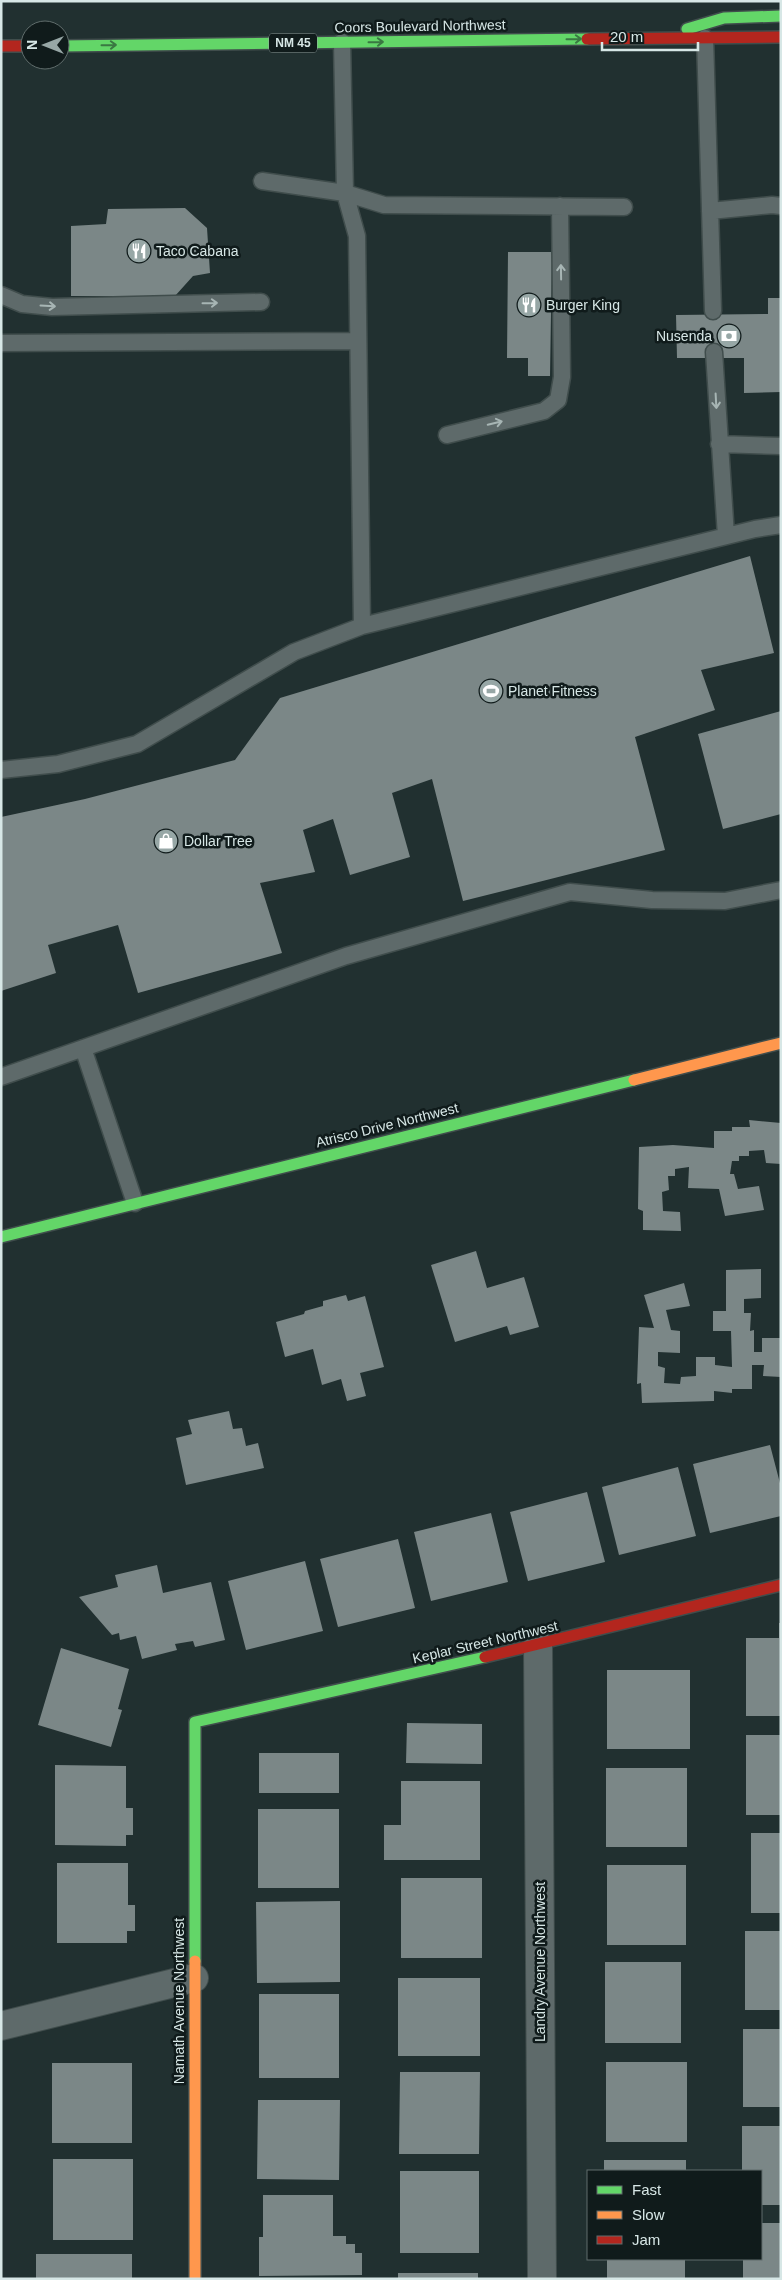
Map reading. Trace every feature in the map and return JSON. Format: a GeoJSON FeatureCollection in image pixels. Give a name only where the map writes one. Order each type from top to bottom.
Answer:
{"type":"FeatureCollection","features":[{"type":"Feature","properties":{"kind":"street"},"geometry":{"type":"LineString","coordinates":[[654,38],[724,18],[781,16]]}},
{"type":"Feature","properties":{"kind":"street","name":"Coors Boulevard Northwest"},"geometry":{"type":"LineString","coordinates":[[70,46],[781,37]]}},
{"type":"Feature","properties":{"kind":"street"},"geometry":{"type":"LineString","coordinates":[[1,46],[20,46]]}},
{"type":"Feature","properties":{"kind":"street","name":"Atrisco Drive Northwest"},"geometry":{"type":"LineString","coordinates":[[1,1237],[781,1043]]}},
{"type":"Feature","properties":{"kind":"street","name":"Keplar Street Northwest"},"geometry":{"type":"LineString","coordinates":[[195,1722],[538,1645],[781,1585]]}},
{"type":"Feature","properties":{"kind":"street","name":"Landry Avenue Northwest"},"geometry":{"type":"LineString","coordinates":[[538,1645],[542,2279]]}},
{"type":"Feature","properties":{"kind":"street","name":"Namath Avenue Northwest"},"geometry":{"type":"LineString","coordinates":[[195,1722],[195,2279]]}},
{"type":"Feature","properties":{"kind":"street"},"geometry":{"type":"LineString","coordinates":[[1,2026],[194,1978]]}},
{"type":"Feature","properties":{"kind":"lane"},"geometry":{"type":"LineString","coordinates":[[705,38],[713,311]]}},
{"type":"Feature","properties":{"kind":"lane"},"geometry":{"type":"LineString","coordinates":[[342,42],[344,193],[357,236],[362,626]]}},
{"type":"Feature","properties":{"kind":"lane"},"geometry":{"type":"LineString","coordinates":[[262,181],[344,193],[384,205],[624,207]]}},
{"type":"Feature","properties":{"kind":"lane"},"geometry":{"type":"LineString","coordinates":[[710,211],[772,205],[781,206]]}},
{"type":"Feature","properties":{"kind":"lane"},"geometry":{"type":"LineString","coordinates":[[447,435],[544,411],[558,400],[562,377],[560,206]]}},
{"type":"Feature","properties":{"kind":"lane"},"geometry":{"type":"LineString","coordinates":[[1,295],[22,304],[52,307],[261,302]]}},
{"type":"Feature","properties":{"kind":"lane"},"geometry":{"type":"LineString","coordinates":[[1,343],[358,341]]}},
{"type":"Feature","properties":{"kind":"lane"},"geometry":{"type":"LineString","coordinates":[[714,352],[726,536]]}},
{"type":"Feature","properties":{"kind":"lane"},"geometry":{"type":"LineString","coordinates":[[719,444],[781,446]]}},
{"type":"Feature","properties":{"kind":"lane"},"geometry":{"type":"LineString","coordinates":[[1,770],[58,764],[138,744],[294,652],[362,626],[726,536],[781,525]]}},
{"type":"Feature","properties":{"kind":"lane"},"geometry":{"type":"LineString","coordinates":[[1,1077],[346,956],[570,892],[652,900],[725,901],[781,890]]}},
{"type":"Feature","properties":{"kind":"lane"},"geometry":{"type":"LineString","coordinates":[[83,1048],[135,1204]]}},
{"type":"Feature","properties":{"kind":"building","name":"Taco Cabana"},"geometry":{"type":"Polygon","coordinates":[[[185,208],[207,228],[210,273],[193,276],[175,296],[71,296],[71,226],[106,224],[108,209],[185,208]]]}},
{"type":"Feature","properties":{"kind":"building","name":"Burger King"},"geometry":{"type":"Polygon","coordinates":[[[508,252],[552,252],[550,376],[528,376],[528,358],[507,358],[508,252]]]}},
{"type":"Feature","properties":{"kind":"building","name":"Nusenda"},"geometry":{"type":"Polygon","coordinates":[[[768,298],[781,298],[781,392],[744,393],[744,358],[677,358],[676,315],[768,314],[768,298]]]}},
{"type":"Feature","properties":{"kind":"building"},"geometry":{"type":"Polygon","coordinates":[[[750,556],[774,653],[701,670],[715,710],[635,737],[665,850],[463,901],[432,779],[392,793],[410,857],[350,875],[333,819],[303,830],[315,872],[260,883],[282,953],[138,993],[118,925],[48,945],[56,973],[1,991],[1,817],[85,799],[235,760],[280,698],[750,556]]]}},
{"type":"Feature","properties":{"kind":"building"},"geometry":{"type":"Polygon","coordinates":[[[781,711],[781,814],[723,829],[698,734],[781,711]]]}},
{"type":"Feature","properties":{"kind":"building"},"geometry":{"type":"Polygon","coordinates":[[[749,1120],[781,1123],[781,1164],[766,1163],[764,1150],[749,1151],[749,1156],[739,1156],[739,1161],[732,1161],[730,1174],[734,1174],[738,1189],[759,1186],[764,1210],[725,1216],[719,1189],[688,1188],[689,1167],[675,1169],[675,1176],[668,1176],[669,1190],[662,1192],[663,1211],[680,1212],[681,1231],[643,1230],[643,1211],[638,1209],[639,1147],[673,1145],[714,1148],[714,1131],[732,1131],[732,1127],[750,1127],[749,1120]]]}},
{"type":"Feature","properties":{"kind":"building"},"geometry":{"type":"Polygon","coordinates":[[[476,1251],[487,1288],[524,1277],[539,1327],[510,1335],[507,1326],[455,1342],[431,1265],[476,1251]]]}},
{"type":"Feature","properties":{"kind":"building"},"geometry":{"type":"Polygon","coordinates":[[[761,1269],[761,1298],[744,1299],[744,1313],[751,1313],[750,1331],[754,1330],[754,1352],[762,1352],[762,1338],[781,1338],[781,1377],[763,1376],[764,1365],[752,1365],[752,1389],[732,1389],[732,1393],[714,1391],[714,1401],[642,1403],[641,1383],[637,1384],[639,1327],[654,1328],[644,1295],[684,1283],[690,1306],[666,1310],[671,1330],[680,1331],[680,1353],[658,1352],[658,1366],[665,1368],[664,1383],[680,1384],[681,1377],[696,1376],[696,1357],[715,1357],[715,1365],[732,1367],[731,1331],[713,1331],[713,1311],[726,1311],[726,1270],[761,1269]]]}},
{"type":"Feature","properties":{"kind":"building"},"geometry":{"type":"Polygon","coordinates":[[[346,1295],[348,1301],[365,1296],[384,1367],[360,1373],[366,1396],[347,1401],[341,1379],[322,1385],[313,1349],[285,1357],[276,1322],[323,1306],[323,1301],[346,1295]]]}},
{"type":"Feature","properties":{"kind":"building"},"geometry":{"type":"Polygon","coordinates":[[[229,1411],[233,1429],[242,1428],[246,1446],[258,1443],[264,1468],[186,1485],[176,1438],[192,1434],[188,1420],[229,1411]]]}},
{"type":"Feature","properties":{"kind":"building"},"geometry":{"type":"Polygon","coordinates":[[[770,1445],[781,1487],[781,1516],[710,1533],[693,1464],[770,1445]]]}},
{"type":"Feature","properties":{"kind":"building"},"geometry":{"type":"Polygon","coordinates":[[[678,1467],[696,1536],[619,1555],[602,1487],[678,1467]]]}},
{"type":"Feature","properties":{"kind":"building"},"geometry":{"type":"Polygon","coordinates":[[[587,1492],[605,1562],[528,1581],[510,1512],[587,1492]]]}},
{"type":"Feature","properties":{"kind":"building"},"geometry":{"type":"Polygon","coordinates":[[[491,1513],[508,1582],[431,1601],[414,1532],[491,1513]]]}},
{"type":"Feature","properties":{"kind":"building"},"geometry":{"type":"Polygon","coordinates":[[[398,1539],[415,1608],[338,1627],[320,1559],[398,1539]]]}},
{"type":"Feature","properties":{"kind":"building"},"geometry":{"type":"Polygon","coordinates":[[[305,1561],[323,1631],[246,1650],[228,1581],[305,1561]]]}},
{"type":"Feature","properties":{"kind":"building"},"geometry":{"type":"Polygon","coordinates":[[[157,1565],[163,1593],[211,1582],[225,1640],[195,1647],[193,1641],[175,1644],[177,1650],[142,1659],[136,1636],[120,1640],[119,1633],[112,1635],[79,1597],[118,1587],[115,1575],[157,1565]]]}},
{"type":"Feature","properties":{"kind":"building"},"geometry":{"type":"Polygon","coordinates":[[[779,1623],[781,1623],[781,1716],[746,1716],[746,1638],[779,1638],[779,1623]]]}},
{"type":"Feature","properties":{"kind":"building"},"geometry":{"type":"Polygon","coordinates":[[[61,1648],[129,1669],[118,1709],[122,1710],[111,1747],[38,1725],[61,1648]]]}},
{"type":"Feature","properties":{"kind":"building"},"geometry":{"type":"Polygon","coordinates":[[[607,1670],[690,1670],[690,1749],[607,1749],[607,1670]]]}},
{"type":"Feature","properties":{"kind":"building"},"geometry":{"type":"Polygon","coordinates":[[[407,1723],[482,1724],[482,1764],[406,1763],[407,1723]]]}},
{"type":"Feature","properties":{"kind":"building"},"geometry":{"type":"Polygon","coordinates":[[[746,1735],[781,1735],[781,1815],[746,1815],[746,1735]]]}},
{"type":"Feature","properties":{"kind":"building"},"geometry":{"type":"Polygon","coordinates":[[[259,1753],[339,1753],[339,1793],[259,1793],[259,1753]]]}},
{"type":"Feature","properties":{"kind":"building"},"geometry":{"type":"Polygon","coordinates":[[[55,1765],[126,1766],[126,1808],[133,1808],[133,1835],[126,1835],[126,1846],[55,1845],[55,1765]]]}},
{"type":"Feature","properties":{"kind":"building"},"geometry":{"type":"Polygon","coordinates":[[[606,1768],[687,1768],[687,1847],[606,1847],[606,1768]]]}},
{"type":"Feature","properties":{"kind":"building"},"geometry":{"type":"Polygon","coordinates":[[[401,1781],[480,1781],[480,1860],[384,1860],[384,1825],[401,1825],[401,1781]]]}},
{"type":"Feature","properties":{"kind":"building"},"geometry":{"type":"Polygon","coordinates":[[[258,1809],[339,1809],[339,1888],[258,1888],[258,1809]]]}},
{"type":"Feature","properties":{"kind":"building"},"geometry":{"type":"Polygon","coordinates":[[[751,1833],[781,1833],[781,1913],[751,1913],[751,1833]]]}},
{"type":"Feature","properties":{"kind":"building"},"geometry":{"type":"Polygon","coordinates":[[[57,1863],[128,1863],[128,1905],[135,1905],[135,1931],[127,1931],[127,1943],[57,1943],[57,1863]]]}},
{"type":"Feature","properties":{"kind":"building"},"geometry":{"type":"Polygon","coordinates":[[[607,1865],[686,1865],[686,1945],[607,1945],[607,1865]]]}},
{"type":"Feature","properties":{"kind":"building"},"geometry":{"type":"Polygon","coordinates":[[[401,1878],[482,1878],[482,1958],[401,1958],[401,1878]]]}},
{"type":"Feature","properties":{"kind":"building"},"geometry":{"type":"Polygon","coordinates":[[[340,1901],[340,1982],[257,1983],[256,1902],[340,1901]]]}},
{"type":"Feature","properties":{"kind":"building"},"geometry":{"type":"Polygon","coordinates":[[[745,1931],[781,1931],[781,2010],[745,2010],[745,1931]]]}},
{"type":"Feature","properties":{"kind":"building"},"geometry":{"type":"Polygon","coordinates":[[[605,1962],[681,1962],[681,2043],[605,2043],[605,1962]]]}},
{"type":"Feature","properties":{"kind":"building"},"geometry":{"type":"Polygon","coordinates":[[[398,1978],[480,1978],[480,2056],[398,2056],[398,1978]]]}},
{"type":"Feature","properties":{"kind":"building"},"geometry":{"type":"Polygon","coordinates":[[[259,1994],[339,1994],[339,2078],[259,2078],[259,1994]]]}},
{"type":"Feature","properties":{"kind":"building"},"geometry":{"type":"Polygon","coordinates":[[[743,2029],[781,2029],[781,2107],[743,2107],[743,2029]]]}},
{"type":"Feature","properties":{"kind":"building"},"geometry":{"type":"Polygon","coordinates":[[[606,2062],[687,2062],[687,2142],[606,2142],[606,2062]]]}},
{"type":"Feature","properties":{"kind":"building"},"geometry":{"type":"Polygon","coordinates":[[[52,2063],[132,2063],[132,2143],[52,2143],[52,2063]]]}},
{"type":"Feature","properties":{"kind":"building"},"geometry":{"type":"Polygon","coordinates":[[[400,2072],[480,2072],[479,2154],[399,2154],[400,2072]]]}},
{"type":"Feature","properties":{"kind":"building"},"geometry":{"type":"Polygon","coordinates":[[[258,2100],[340,2100],[339,2180],[257,2179],[258,2100]]]}},
{"type":"Feature","properties":{"kind":"building"},"geometry":{"type":"Polygon","coordinates":[[[742,2126],[781,2126],[781,2205],[762,2205],[762,2170],[742,2170],[742,2126]]]}},
{"type":"Feature","properties":{"kind":"building"},"geometry":{"type":"Polygon","coordinates":[[[53,2159],[133,2159],[133,2240],[53,2240],[53,2159]]]}},
{"type":"Feature","properties":{"kind":"building"},"geometry":{"type":"Polygon","coordinates":[[[604,2160],[686,2160],[686,2170],[604,2170],[604,2160]]]}},
{"type":"Feature","properties":{"kind":"building"},"geometry":{"type":"Polygon","coordinates":[[[400,2171],[479,2171],[479,2253],[400,2253],[400,2171]]]}},
{"type":"Feature","properties":{"kind":"building"},"geometry":{"type":"Polygon","coordinates":[[[263,2195],[333,2195],[333,2236],[346,2236],[346,2244],[355,2244],[355,2253],[362,2253],[362,2275],[259,2276],[259,2237],[263,2237],[263,2195]]]}},
{"type":"Feature","properties":{"kind":"building"},"geometry":{"type":"Polygon","coordinates":[[[762,2223],[781,2223],[781,2279],[743,2279],[743,2260],[762,2260],[762,2223]]]}},
{"type":"Feature","properties":{"kind":"building"},"geometry":{"type":"Polygon","coordinates":[[[36,2254],[132,2254],[132,2279],[36,2279],[36,2254]]]}},
{"type":"Feature","properties":{"kind":"building"},"geometry":{"type":"Polygon","coordinates":[[[607,2260],[685,2260],[685,2279],[607,2279],[607,2260]]]}},
{"type":"Feature","properties":{"kind":"building"},"geometry":{"type":"Polygon","coordinates":[[[398,2273],[478,2273],[478,2279],[398,2279],[398,2273]]]}},
{"type":"Feature","properties":{"kind":"traffic: fast"},"geometry":{"type":"LineString","coordinates":[[687,29],[724,18],[781,16]]}},
{"type":"Feature","properties":{"kind":"traffic: fast"},"geometry":{"type":"LineString","coordinates":[[70,46],[587,39]]}},
{"type":"Feature","properties":{"kind":"traffic: fast"},"geometry":{"type":"LineString","coordinates":[[1,1237],[634,1080]]}},
{"type":"Feature","properties":{"kind":"traffic: fast"},"geometry":{"type":"LineString","coordinates":[[195,1961],[195,1722],[485,1657]]}},
{"type":"Feature","properties":{"kind":"traffic: slow"},"geometry":{"type":"LineString","coordinates":[[634,1080],[781,1043]]}},
{"type":"Feature","properties":{"kind":"traffic: slow"},"geometry":{"type":"LineString","coordinates":[[195,1961],[195,2279]]}},
{"type":"Feature","properties":{"kind":"traffic: jam"},"geometry":{"type":"LineString","coordinates":[[587,39],[781,37]]}},
{"type":"Feature","properties":{"kind":"traffic: jam"},"geometry":{"type":"LineString","coordinates":[[1,46],[20,46]]}},
{"type":"Feature","properties":{"kind":"traffic: jam"},"geometry":{"type":"LineString","coordinates":[[485,1657],[781,1585]]}},
{"type":"Feature","properties":{"kind":"place","name":"Taco Cabana"},"geometry":{"type":"Point","coordinates":[139,251]}},
{"type":"Feature","properties":{"kind":"place","name":"Burger King"},"geometry":{"type":"Point","coordinates":[529,305]}},
{"type":"Feature","properties":{"kind":"place","name":"Nusenda"},"geometry":{"type":"Point","coordinates":[729,336]}},
{"type":"Feature","properties":{"kind":"place","name":"Planet Fitness"},"geometry":{"type":"Point","coordinates":[491,691]}},
{"type":"Feature","properties":{"kind":"place","name":"Dollar Tree"},"geometry":{"type":"Point","coordinates":[166,841]}}]}
